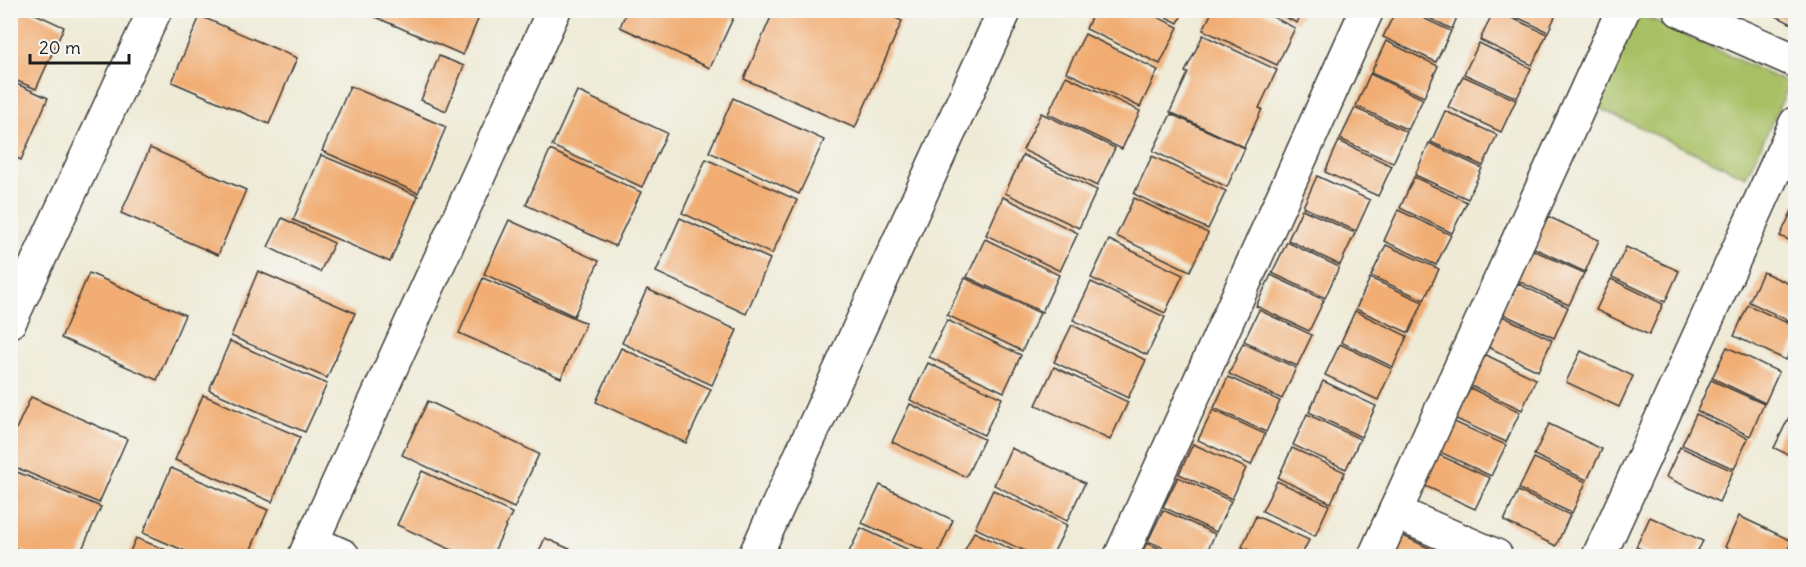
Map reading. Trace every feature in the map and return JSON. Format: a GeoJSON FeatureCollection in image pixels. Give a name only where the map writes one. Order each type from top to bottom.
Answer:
{"type":"FeatureCollection","features":[{"type":"Feature","properties":{"kind":"street"},"geometry":{"type":"LineString","coordinates":[[10,321],[155,10]]}},
{"type":"Feature","properties":{"kind":"street"},"geometry":{"type":"LineString","coordinates":[[343,556],[308,549],[554,10]]}},
{"type":"Feature","properties":{"kind":"street"},"geometry":{"type":"LineString","coordinates":[[755,556],[1005,10]]}},
{"type":"Feature","properties":{"kind":"street"},"geometry":{"type":"LineString","coordinates":[[1121,556],[1367,10]]}},
{"type":"Feature","properties":{"kind":"street"},"geometry":{"type":"LineString","coordinates":[[1375,556],[1623,10]]}},
{"type":"Feature","properties":{"kind":"street"},"geometry":{"type":"LineString","coordinates":[[1680,10],[1796,61]]}},
{"type":"Feature","properties":{"kind":"street"},"geometry":{"type":"LineString","coordinates":[[1599,556],[1796,123]]}},
{"type":"Feature","properties":{"kind":"street"},"geometry":{"type":"LineString","coordinates":[[1395,513],[1496,556]]}},
{"type":"Feature","properties":{"kind":"green space"},"geometry":{"type":"Polygon","coordinates":[[[1636,12],[1790,84],[1746,177],[1592,105],[1636,12]]]}},
{"type":"Feature","properties":{"kind":"building"},"geometry":{"type":"Polygon","coordinates":[[[10,10],[27,10],[64,27],[36,89],[10,78],[10,10]]]}},
{"type":"Feature","properties":{"kind":"building"},"geometry":{"type":"Polygon","coordinates":[[[367,10],[482,10],[463,55],[366,13],[367,10]]]}},
{"type":"Feature","properties":{"kind":"building"},"geometry":{"type":"Polygon","coordinates":[[[627,10],[727,10],[735,14],[710,68],[620,27],[627,10]]]}},
{"type":"Feature","properties":{"kind":"building"},"geometry":{"type":"Polygon","coordinates":[[[774,10],[879,10],[902,21],[855,128],[744,79],[774,10]]]}},
{"type":"Feature","properties":{"kind":"building"},"geometry":{"type":"Polygon","coordinates":[[[1094,10],[1143,10],[1178,27],[1160,64],[1086,29],[1094,10]]]}},
{"type":"Feature","properties":{"kind":"building"},"geometry":{"type":"Polygon","coordinates":[[[1152,10],[1184,10],[1178,23],[1152,10]]]}},
{"type":"Feature","properties":{"kind":"building"},"geometry":{"type":"Polygon","coordinates":[[[1213,10],[1259,10],[1295,28],[1277,65],[1203,30],[1213,10]]]}},
{"type":"Feature","properties":{"kind":"building"},"geometry":{"type":"Polygon","coordinates":[[[1271,10],[1303,10],[1297,23],[1271,10]]]}},
{"type":"Feature","properties":{"kind":"building"},"geometry":{"type":"Polygon","coordinates":[[[1396,10],[1406,10],[1451,31],[1436,62],[1383,37],[1396,10]]]}},
{"type":"Feature","properties":{"kind":"building"},"geometry":{"type":"Polygon","coordinates":[[[1412,10],[1460,10],[1452,29],[1412,10]]]}},
{"type":"Feature","properties":{"kind":"building"},"geometry":{"type":"Polygon","coordinates":[[[1494,10],[1547,34],[1532,65],[1480,40],[1494,10]]]}},
{"type":"Feature","properties":{"kind":"building"},"geometry":{"type":"Polygon","coordinates":[[[1502,10],[1558,10],[1548,32],[1502,10]]]}},
{"type":"Feature","properties":{"kind":"building"},"geometry":{"type":"Polygon","coordinates":[[[1764,10],[1796,10],[1796,17],[1792,24],[1764,10]]]}},
{"type":"Feature","properties":{"kind":"building"},"geometry":{"type":"Polygon","coordinates":[[[200,16],[297,58],[269,124],[172,82],[200,16]]]}},
{"type":"Feature","properties":{"kind":"building"},"geometry":{"type":"Polygon","coordinates":[[[1085,34],[1158,70],[1140,107],[1066,72],[1085,34]]]}},
{"type":"Feature","properties":{"kind":"building"},"geometry":{"type":"Polygon","coordinates":[[[1203,35],[1277,70],[1244,147],[1170,112],[1188,73],[1185,72],[1203,35]]]}},
{"type":"Feature","properties":{"kind":"building"},"geometry":{"type":"Polygon","coordinates":[[[1386,41],[1438,66],[1424,97],[1371,73],[1386,41]]]}},
{"type":"Feature","properties":{"kind":"building"},"geometry":{"type":"Polygon","coordinates":[[[1479,43],[1531,68],[1517,98],[1464,74],[1479,43]]]}},
{"type":"Feature","properties":{"kind":"building"},"geometry":{"type":"Polygon","coordinates":[[[439,56],[464,66],[446,111],[421,100],[439,56]]]}},
{"type":"Feature","properties":{"kind":"building"},"geometry":{"type":"Polygon","coordinates":[[[1370,74],[1423,99],[1408,130],[1356,106],[1370,74]]]}},
{"type":"Feature","properties":{"kind":"building"},"geometry":{"type":"Polygon","coordinates":[[[1066,76],[1140,111],[1122,149],[1048,114],[1066,76]]]}},
{"type":"Feature","properties":{"kind":"building"},"geometry":{"type":"Polygon","coordinates":[[[1463,76],[1516,100],[1501,132],[1448,107],[1463,76]]]}},
{"type":"Feature","properties":{"kind":"building"},"geometry":{"type":"Polygon","coordinates":[[[10,81],[48,98],[21,160],[10,155],[10,81]]]}},
{"type":"Feature","properties":{"kind":"building"},"geometry":{"type":"Polygon","coordinates":[[[350,86],[446,127],[418,193],[322,151],[350,86]]]}},
{"type":"Feature","properties":{"kind":"building"},"geometry":{"type":"Polygon","coordinates":[[[577,91],[667,133],[642,187],[552,146],[577,91]]]}},
{"type":"Feature","properties":{"kind":"building"},"geometry":{"type":"Polygon","coordinates":[[[733,98],[824,140],[799,194],[709,152],[733,98]]]}},
{"type":"Feature","properties":{"kind":"building"},"geometry":{"type":"Polygon","coordinates":[[[1355,108],[1407,132],[1393,163],[1340,139],[1355,108]]]}},
{"type":"Feature","properties":{"kind":"building"},"geometry":{"type":"Polygon","coordinates":[[[1445,111],[1497,135],[1483,166],[1431,142],[1445,111]]]}},
{"type":"Feature","properties":{"kind":"building"},"geometry":{"type":"Polygon","coordinates":[[[1041,113],[1115,148],[1097,186],[1023,150],[1041,113]]]}},
{"type":"Feature","properties":{"kind":"building"},"geometry":{"type":"Polygon","coordinates":[[[1171,114],[1245,148],[1227,187],[1153,151],[1171,114]]]}},
{"type":"Feature","properties":{"kind":"building"},"geometry":{"type":"Polygon","coordinates":[[[1339,141],[1392,166],[1378,196],[1325,172],[1339,141]]]}},
{"type":"Feature","properties":{"kind":"building"},"geometry":{"type":"Polygon","coordinates":[[[1429,143],[1482,168],[1468,199],[1415,175],[1429,143]]]}},
{"type":"Feature","properties":{"kind":"building"},"geometry":{"type":"Polygon","coordinates":[[[150,148],[246,190],[218,255],[121,213],[150,148]]]}},
{"type":"Feature","properties":{"kind":"building"},"geometry":{"type":"Polygon","coordinates":[[[550,150],[641,192],[615,246],[526,205],[550,150]]]}},
{"type":"Feature","properties":{"kind":"building"},"geometry":{"type":"Polygon","coordinates":[[[321,155],[418,196],[390,262],[293,220],[321,155]]]}},
{"type":"Feature","properties":{"kind":"building"},"geometry":{"type":"Polygon","coordinates":[[[1023,155],[1097,190],[1079,228],[1005,193],[1023,155]]]}},
{"type":"Feature","properties":{"kind":"building"},"geometry":{"type":"Polygon","coordinates":[[[1152,156],[1226,191],[1208,229],[1134,194],[1152,156]]]}},
{"type":"Feature","properties":{"kind":"building"},"geometry":{"type":"Polygon","coordinates":[[[10,159],[16,161],[10,173],[10,159]]]}},
{"type":"Feature","properties":{"kind":"building"},"geometry":{"type":"Polygon","coordinates":[[[706,159],[797,200],[772,254],[682,213],[706,159]]]}},
{"type":"Feature","properties":{"kind":"building"},"geometry":{"type":"Polygon","coordinates":[[[1317,176],[1370,200],[1356,231],[1303,207],[1317,176]]]}},
{"type":"Feature","properties":{"kind":"building"},"geometry":{"type":"Polygon","coordinates":[[[1414,177],[1467,202],[1452,233],[1400,208],[1414,177]]]}},
{"type":"Feature","properties":{"kind":"building"},"geometry":{"type":"Polygon","coordinates":[[[1003,197],[1078,233],[1060,271],[986,235],[1003,197]]]}},
{"type":"Feature","properties":{"kind":"building"},"geometry":{"type":"Polygon","coordinates":[[[1134,198],[1208,233],[1190,271],[1116,236],[1134,198]]]}},
{"type":"Feature","properties":{"kind":"building"},"geometry":{"type":"Polygon","coordinates":[[[1796,202],[1796,243],[1780,236],[1796,202]]]}},
{"type":"Feature","properties":{"kind":"building"},"geometry":{"type":"Polygon","coordinates":[[[1302,209],[1355,233],[1340,265],[1288,240],[1302,209]]]}},
{"type":"Feature","properties":{"kind":"building"},"geometry":{"type":"Polygon","coordinates":[[[1398,210],[1451,235],[1436,265],[1384,241],[1398,210]]]}},
{"type":"Feature","properties":{"kind":"building"},"geometry":{"type":"Polygon","coordinates":[[[1547,216],[1599,240],[1585,272],[1532,247],[1547,216]]]}},
{"type":"Feature","properties":{"kind":"building"},"geometry":{"type":"Polygon","coordinates":[[[282,218],[334,243],[320,272],[268,247],[282,218]]]}},
{"type":"Feature","properties":{"kind":"building"},"geometry":{"type":"Polygon","coordinates":[[[680,218],[770,259],[746,314],[656,272],[680,218]]]}},
{"type":"Feature","properties":{"kind":"building"},"geometry":{"type":"Polygon","coordinates":[[[509,220],[599,261],[574,316],[484,274],[509,220]]]}},
{"type":"Feature","properties":{"kind":"building"},"geometry":{"type":"Polygon","coordinates":[[[985,239],[1059,275],[1042,312],[967,277],[985,239]]]}},
{"type":"Feature","properties":{"kind":"building"},"geometry":{"type":"Polygon","coordinates":[[[1109,240],[1183,275],[1165,313],[1091,278],[1109,240]]]}},
{"type":"Feature","properties":{"kind":"building"},"geometry":{"type":"Polygon","coordinates":[[[1287,242],[1339,267],[1325,298],[1272,273],[1287,242]]]}},
{"type":"Feature","properties":{"kind":"building"},"geometry":{"type":"Polygon","coordinates":[[[1386,245],[1439,269],[1424,300],[1371,276],[1386,245]]]}},
{"type":"Feature","properties":{"kind":"building"},"geometry":{"type":"Polygon","coordinates":[[[1626,247],[1679,271],[1665,302],[1612,277],[1626,247]]]}},
{"type":"Feature","properties":{"kind":"building"},"geometry":{"type":"Polygon","coordinates":[[[1531,249],[1584,273],[1569,305],[1516,280],[1531,249]]]}},
{"type":"Feature","properties":{"kind":"building"},"geometry":{"type":"Polygon","coordinates":[[[258,271],[355,313],[327,378],[231,336],[258,271]]]}},
{"type":"Feature","properties":{"kind":"building"},"geometry":{"type":"Polygon","coordinates":[[[1763,272],[1796,287],[1796,324],[1749,302],[1763,272]]]}},
{"type":"Feature","properties":{"kind":"building"},"geometry":{"type":"Polygon","coordinates":[[[89,273],[185,315],[157,380],[61,338],[89,273]]]}},
{"type":"Feature","properties":{"kind":"building"},"geometry":{"type":"Polygon","coordinates":[[[1271,275],[1324,300],[1309,331],[1256,306],[1271,275]]]}},
{"type":"Feature","properties":{"kind":"building"},"geometry":{"type":"Polygon","coordinates":[[[483,278],[586,323],[561,378],[459,333],[483,278]]]}},
{"type":"Feature","properties":{"kind":"building"},"geometry":{"type":"Polygon","coordinates":[[[965,278],[1040,313],[1022,351],[947,315],[965,278]]]}},
{"type":"Feature","properties":{"kind":"building"},"geometry":{"type":"Polygon","coordinates":[[[1370,278],[1423,302],[1409,333],[1356,309],[1370,278]]]}},
{"type":"Feature","properties":{"kind":"building"},"geometry":{"type":"Polygon","coordinates":[[[1611,279],[1663,304],[1649,335],[1596,310],[1611,279]]]}},
{"type":"Feature","properties":{"kind":"building"},"geometry":{"type":"Polygon","coordinates":[[[1091,282],[1165,317],[1147,355],[1073,320],[1091,282]]]}},
{"type":"Feature","properties":{"kind":"building"},"geometry":{"type":"Polygon","coordinates":[[[1516,283],[1568,307],[1554,338],[1501,313],[1516,283]]]}},
{"type":"Feature","properties":{"kind":"building"},"geometry":{"type":"Polygon","coordinates":[[[647,289],[737,330],[712,385],[622,343],[647,289]]]}},
{"type":"Feature","properties":{"kind":"building"},"geometry":{"type":"Polygon","coordinates":[[[1748,305],[1796,327],[1796,340],[1786,360],[1734,336],[1748,305]]]}},
{"type":"Feature","properties":{"kind":"building"},"geometry":{"type":"Polygon","coordinates":[[[1259,310],[1312,335],[1297,366],[1244,341],[1259,310]]]}},
{"type":"Feature","properties":{"kind":"building"},"geometry":{"type":"Polygon","coordinates":[[[1355,311],[1407,336],[1393,367],[1341,342],[1355,311]]]}},
{"type":"Feature","properties":{"kind":"building"},"geometry":{"type":"Polygon","coordinates":[[[1500,315],[1552,340],[1538,371],[1486,346],[1500,315]]]}},
{"type":"Feature","properties":{"kind":"building"},"geometry":{"type":"Polygon","coordinates":[[[947,320],[1021,355],[1004,392],[929,357],[947,320]]]}},
{"type":"Feature","properties":{"kind":"building"},"geometry":{"type":"Polygon","coordinates":[[[1072,325],[1146,360],[1128,398],[1054,362],[1072,325]]]}},
{"type":"Feature","properties":{"kind":"building"},"geometry":{"type":"Polygon","coordinates":[[[230,341],[327,384],[305,432],[209,390],[230,341]]]}},
{"type":"Feature","properties":{"kind":"building"},"geometry":{"type":"Polygon","coordinates":[[[1243,343],[1296,368],[1282,399],[1229,374],[1243,343]]]}},
{"type":"Feature","properties":{"kind":"building"},"geometry":{"type":"Polygon","coordinates":[[[1340,344],[1392,369],[1378,400],[1325,375],[1340,344]]]}},
{"type":"Feature","properties":{"kind":"building"},"geometry":{"type":"Polygon","coordinates":[[[1727,347],[1779,372],[1765,403],[1712,378],[1727,347]]]}},
{"type":"Feature","properties":{"kind":"building"},"geometry":{"type":"Polygon","coordinates":[[[621,348],[711,389],[686,443],[596,402],[621,348]]]}},
{"type":"Feature","properties":{"kind":"building"},"geometry":{"type":"Polygon","coordinates":[[[1581,351],[1633,376],[1619,407],[1566,382],[1581,351]]]}},
{"type":"Feature","properties":{"kind":"building"},"geometry":{"type":"Polygon","coordinates":[[[1484,354],[1536,379],[1522,410],[1469,385],[1484,354]]]}},
{"type":"Feature","properties":{"kind":"building"},"geometry":{"type":"Polygon","coordinates":[[[928,363],[1002,398],[984,435],[910,400],[928,363]]]}},
{"type":"Feature","properties":{"kind":"building"},"geometry":{"type":"Polygon","coordinates":[[[1054,367],[1128,402],[1110,440],[1036,405],[1054,367]]]}},
{"type":"Feature","properties":{"kind":"building"},"geometry":{"type":"Polygon","coordinates":[[[1228,377],[1280,401],[1266,432],[1214,408],[1228,377]]]}},
{"type":"Feature","properties":{"kind":"building"},"geometry":{"type":"Polygon","coordinates":[[[1711,380],[1764,404],[1750,436],[1697,411],[1711,380]]]}},
{"type":"Feature","properties":{"kind":"building"},"geometry":{"type":"Polygon","coordinates":[[[1323,381],[1376,406],[1361,437],[1309,412],[1323,381]]]}},
{"type":"Feature","properties":{"kind":"building"},"geometry":{"type":"Polygon","coordinates":[[[1468,387],[1520,412],[1506,442],[1454,418],[1468,387]]]}},
{"type":"Feature","properties":{"kind":"building"},"geometry":{"type":"Polygon","coordinates":[[[203,395],[300,437],[272,502],[175,460],[203,395]]]}},
{"type":"Feature","properties":{"kind":"building"},"geometry":{"type":"Polygon","coordinates":[[[31,397],[127,439],[99,503],[10,465],[10,442],[31,397]]]}},
{"type":"Feature","properties":{"kind":"building"},"geometry":{"type":"Polygon","coordinates":[[[428,401],[539,454],[514,508],[402,455],[428,401]]]}},
{"type":"Feature","properties":{"kind":"building"},"geometry":{"type":"Polygon","coordinates":[[[910,404],[984,439],[966,477],[892,442],[910,404]]]}},
{"type":"Feature","properties":{"kind":"building"},"geometry":{"type":"Polygon","coordinates":[[[1213,410],[1265,434],[1251,465],[1198,440],[1213,410]]]}},
{"type":"Feature","properties":{"kind":"building"},"geometry":{"type":"Polygon","coordinates":[[[1307,414],[1360,439],[1346,469],[1293,445],[1307,414]]]}},
{"type":"Feature","properties":{"kind":"building"},"geometry":{"type":"Polygon","coordinates":[[[1696,414],[1748,438],[1734,469],[1682,445],[1696,414]]]}},
{"type":"Feature","properties":{"kind":"building"},"geometry":{"type":"Polygon","coordinates":[[[1789,417],[1796,420],[1796,458],[1774,448],[1789,417]]]}},
{"type":"Feature","properties":{"kind":"building"},"geometry":{"type":"Polygon","coordinates":[[[1452,421],[1506,445],[1491,476],[1438,451],[1452,421]]]}},
{"type":"Feature","properties":{"kind":"building"},"geometry":{"type":"Polygon","coordinates":[[[1549,424],[1602,449],[1587,480],[1534,455],[1549,424]]]}},
{"type":"Feature","properties":{"kind":"building"},"geometry":{"type":"Polygon","coordinates":[[[1193,444],[1246,468],[1232,499],[1179,474],[1193,444]]]}},
{"type":"Feature","properties":{"kind":"building"},"geometry":{"type":"Polygon","coordinates":[[[1680,447],[1733,471],[1719,502],[1666,477],[1680,447]]]}},
{"type":"Feature","properties":{"kind":"building"},"geometry":{"type":"Polygon","coordinates":[[[1011,448],[1085,483],[1067,521],[994,485],[1011,448]]]}},
{"type":"Feature","properties":{"kind":"building"},"geometry":{"type":"Polygon","coordinates":[[[1292,448],[1345,472],[1331,503],[1278,478],[1292,448]]]}},
{"type":"Feature","properties":{"kind":"building"},"geometry":{"type":"Polygon","coordinates":[[[1437,454],[1490,478],[1475,509],[1423,485],[1437,454]]]}},
{"type":"Feature","properties":{"kind":"building"},"geometry":{"type":"Polygon","coordinates":[[[1534,458],[1586,482],[1572,513],[1519,489],[1534,458]]]}},
{"type":"Feature","properties":{"kind":"building"},"geometry":{"type":"Polygon","coordinates":[[[171,468],[268,510],[248,556],[197,556],[143,533],[171,468]]]}},
{"type":"Feature","properties":{"kind":"building"},"geometry":{"type":"Polygon","coordinates":[[[10,469],[101,507],[79,556],[35,556],[10,546],[10,469]]]}},
{"type":"Feature","properties":{"kind":"building"},"geometry":{"type":"Polygon","coordinates":[[[422,471],[512,513],[492,556],[465,556],[397,525],[422,471]]]}},
{"type":"Feature","properties":{"kind":"building"},"geometry":{"type":"Polygon","coordinates":[[[1178,477],[1231,501],[1216,532],[1163,507],[1178,477]]]}},
{"type":"Feature","properties":{"kind":"building"},"geometry":{"type":"Polygon","coordinates":[[[1277,481],[1329,505],[1315,536],[1262,511],[1277,481]]]}},
{"type":"Feature","properties":{"kind":"building"},"geometry":{"type":"Polygon","coordinates":[[[880,485],[953,520],[937,556],[862,523],[880,485]]]}},
{"type":"Feature","properties":{"kind":"building"},"geometry":{"type":"Polygon","coordinates":[[[993,490],[1067,525],[1052,556],[1036,556],[975,528],[993,490]]]}},
{"type":"Feature","properties":{"kind":"building"},"geometry":{"type":"Polygon","coordinates":[[[1518,491],[1570,515],[1556,546],[1504,521],[1518,491]]]}},
{"type":"Feature","properties":{"kind":"building"},"geometry":{"type":"Polygon","coordinates":[[[1163,510],[1215,534],[1205,556],[1182,556],[1148,541],[1163,510]]]}},
{"type":"Feature","properties":{"kind":"building"},"geometry":{"type":"Polygon","coordinates":[[[1256,516],[1309,540],[1301,556],[1263,556],[1242,547],[1256,516]]]}},
{"type":"Feature","properties":{"kind":"building"},"geometry":{"type":"Polygon","coordinates":[[[1739,516],[1792,541],[1784,556],[1744,556],[1725,547],[1739,516]]]}},
{"type":"Feature","properties":{"kind":"building"},"geometry":{"type":"Polygon","coordinates":[[[1650,517],[1703,541],[1695,556],[1656,556],[1636,547],[1650,517]]]}},
{"type":"Feature","properties":{"kind":"building"},"geometry":{"type":"Polygon","coordinates":[[[861,528],[922,556],[847,556],[861,528]]]}},
{"type":"Feature","properties":{"kind":"building"},"geometry":{"type":"Polygon","coordinates":[[[974,532],[1025,556],[962,556],[974,532]]]}},
{"type":"Feature","properties":{"kind":"building"},"geometry":{"type":"Polygon","coordinates":[[[1399,534],[1446,556],[1388,556],[1399,534]]]}},
{"type":"Feature","properties":{"kind":"building"},"geometry":{"type":"Polygon","coordinates":[[[136,538],[166,550],[164,556],[128,556],[136,538]]]}},
{"type":"Feature","properties":{"kind":"building"},"geometry":{"type":"Polygon","coordinates":[[[545,538],[585,556],[537,556],[545,538]]]}},
{"type":"Feature","properties":{"kind":"building"},"geometry":{"type":"Polygon","coordinates":[[[1147,543],[1176,556],[1140,556],[1147,543]]]}},
{"type":"Feature","properties":{"kind":"building"},"geometry":{"type":"Polygon","coordinates":[[[10,548],[29,556],[10,556],[10,548]]]}},
{"type":"Feature","properties":{"kind":"building"},"geometry":{"type":"Polygon","coordinates":[[[1241,549],[1257,556],[1237,556],[1241,549]]]}},
{"type":"Feature","properties":{"kind":"building"},"geometry":{"type":"Polygon","coordinates":[[[1635,550],[1649,556],[1632,556],[1635,550]]]}}]}
